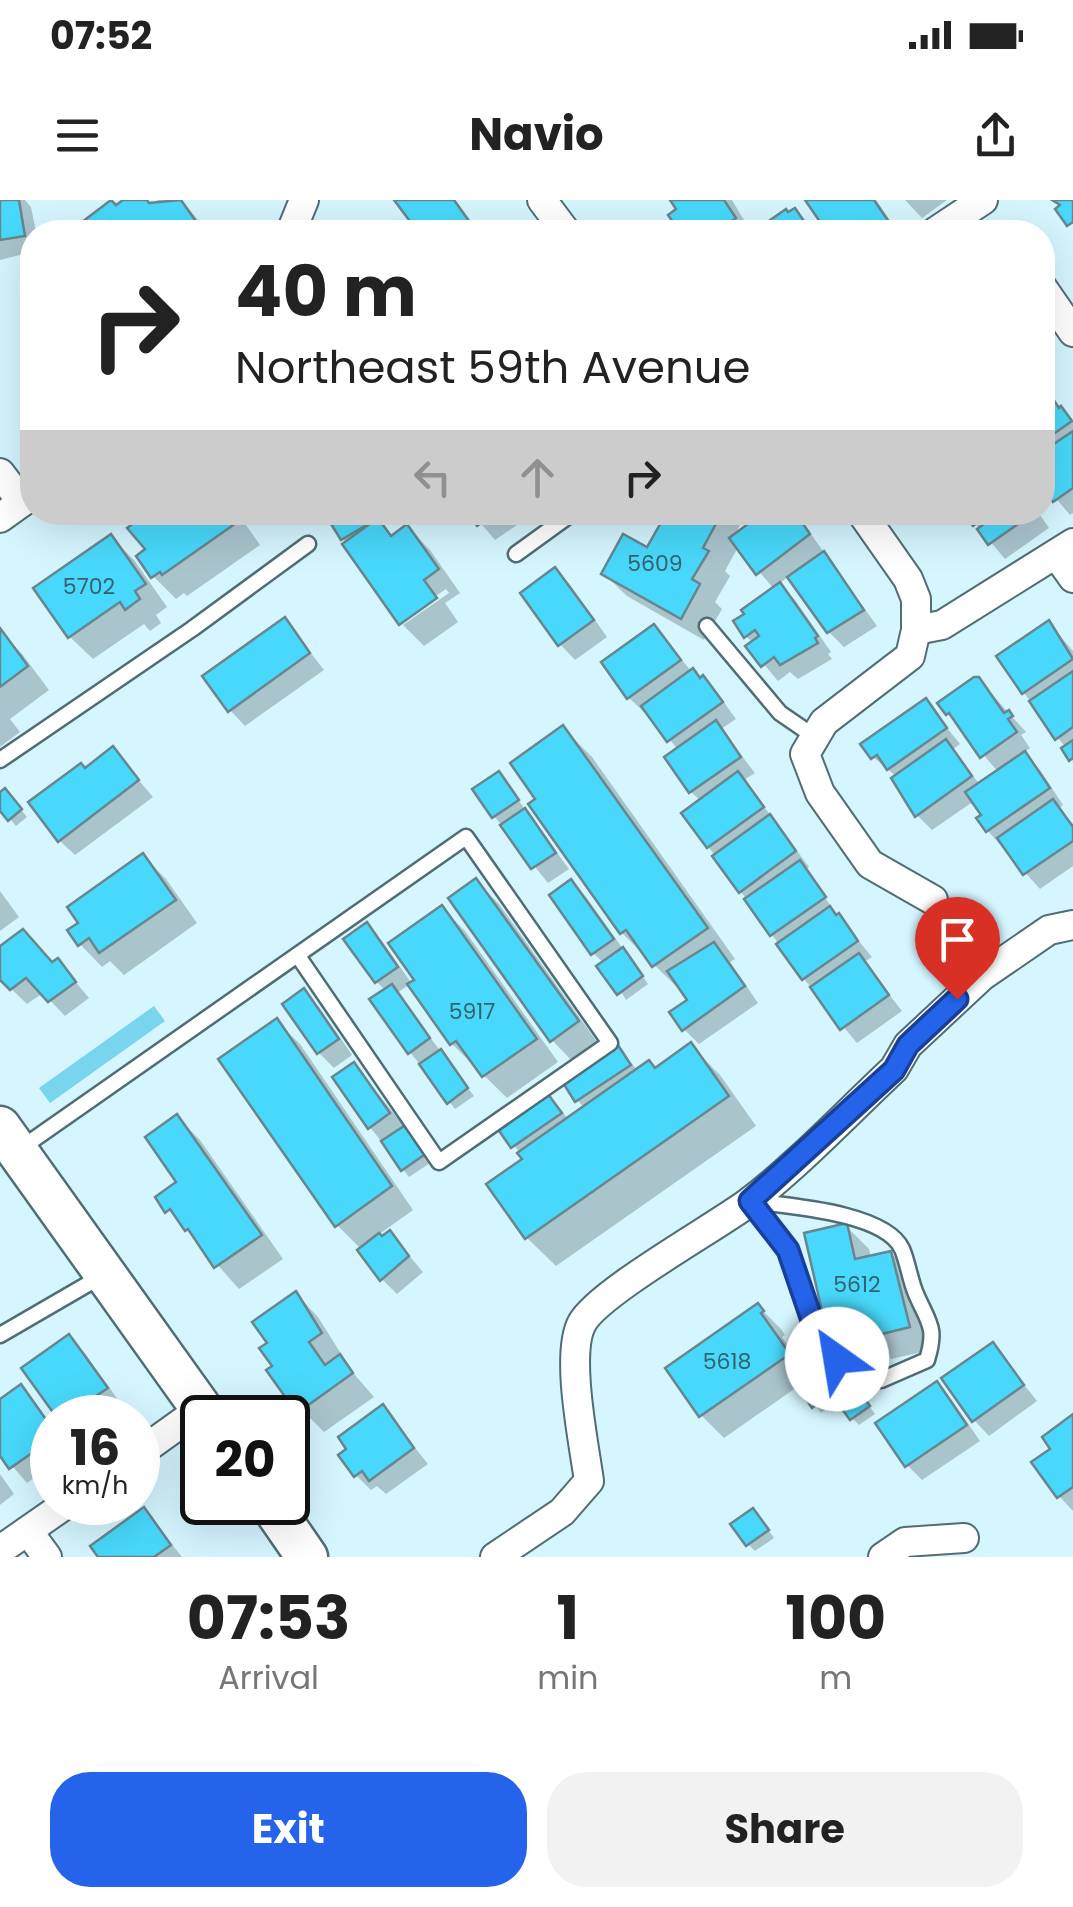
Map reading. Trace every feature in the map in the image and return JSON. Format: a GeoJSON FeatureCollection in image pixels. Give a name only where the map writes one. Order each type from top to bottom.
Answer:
{"type":"FeatureCollection","features":[{"type":"Feature","properties":{"kind":"street"},"geometry":{"type":"LineString","coordinates":[[953,220],[983,200]]}},
{"type":"Feature","properties":{"kind":"street"},"geometry":{"type":"LineString","coordinates":[[1055,306],[1073,332]]}},
{"type":"Feature","properties":{"kind":"street"},"geometry":{"type":"LineString","coordinates":[[0,472],[18,505]]}},
{"type":"Feature","properties":{"kind":"street"},"geometry":{"type":"LineString","coordinates":[[870,525],[908,578],[916,599],[916,630],[910,656],[824,722],[810,746],[820,793],[870,864],[933,900]]}},
{"type":"Feature","properties":{"kind":"street"},"geometry":{"type":"LineString","coordinates":[[916,630],[942,625],[1064,548],[1073,578]]}},
{"type":"Feature","properties":{"kind":"street"},"geometry":{"type":"LineString","coordinates":[[495,1557],[562,1512],[590,1480],[576,1384],[576,1349],[582,1322],[610,1296],[750,1201],[894,1070],[908,1045],[982,976],[1049,930],[1073,926]]}},
{"type":"Feature","properties":{"kind":"street"},"geometry":{"type":"LineString","coordinates":[[8,1139],[192,1395]]}},
{"type":"Feature","properties":{"kind":"street"},"geometry":{"type":"LineString","coordinates":[[0,1550],[36,1525]]}},
{"type":"Feature","properties":{"kind":"street"},"geometry":{"type":"LineString","coordinates":[[285,1525],[308,1557]]}},
{"type":"Feature","properties":{"kind":"street"},"geometry":{"type":"LineString","coordinates":[[28,1531],[46,1557]]}},
{"type":"Feature","properties":{"kind":"street"},"geometry":{"type":"LineString","coordinates":[[883,1557],[906,1542],[964,1538]]}},
{"type":"Feature","properties":{"kind":"lane"},"geometry":{"type":"LineString","coordinates":[[516,554],[556,525]]}},
{"type":"Feature","properties":{"kind":"lane"},"geometry":{"type":"LineString","coordinates":[[0,760],[308,544]]}},
{"type":"Feature","properties":{"kind":"lane"},"geometry":{"type":"LineString","coordinates":[[707,626],[810,746]]}},
{"type":"Feature","properties":{"kind":"lane"},"geometry":{"type":"LineString","coordinates":[[8,1139],[298,956],[466,836],[610,1043],[439,1162],[298,956]]}},
{"type":"Feature","properties":{"kind":"lane"},"geometry":{"type":"LineString","coordinates":[[750,1201],[820,1210],[870,1222],[901,1246],[908,1274],[934,1336],[927,1360],[881,1380],[837,1359],[816,1332],[788,1250],[750,1201]]}},
{"type":"Feature","properties":{"kind":"lane"},"geometry":{"type":"LineString","coordinates":[[0,1336],[106,1274]]}},
{"type":"Feature","properties":{"kind":"shaded area"},"geometry":{"type":"Polygon","coordinates":[[[154,1006],[165,1021],[50,1103],[39,1088],[154,1006]]]}},
{"type":"Feature","properties":{"kind":"building"},"geometry":{"type":"Polygon","coordinates":[[[0,200],[19,200],[20,237],[0,240],[0,200]]]}},
{"type":"Feature","properties":{"kind":"building"},"geometry":{"type":"Polygon","coordinates":[[[111,200],[116,205],[123,200],[181,200],[195,220],[85,220],[111,200]]]}},
{"type":"Feature","properties":{"kind":"building"},"geometry":{"type":"Polygon","coordinates":[[[394,200],[454,200],[468,220],[409,220],[394,200]]]}},
{"type":"Feature","properties":{"kind":"building"},"geometry":{"type":"Polygon","coordinates":[[[670,200],[724,200],[736,218],[672,220],[668,215],[676,209],[670,200]]]}},
{"type":"Feature","properties":{"kind":"building"},"geometry":{"type":"Polygon","coordinates":[[[805,200],[874,200],[888,220],[819,220],[805,200]]]}},
{"type":"Feature","properties":{"kind":"building"},"geometry":{"type":"Polygon","coordinates":[[[1052,200],[1073,200],[1073,222],[1067,226],[1055,209],[1060,205],[1052,200]]]}},
{"type":"Feature","properties":{"kind":"building"},"geometry":{"type":"Polygon","coordinates":[[[795,208],[803,220],[770,220],[786,209],[788,212],[795,208]]]}},
{"type":"Feature","properties":{"kind":"building"},"geometry":{"type":"Polygon","coordinates":[[[1055,402],[1061,406],[1072,421],[1055,433],[1055,402]]]}},
{"type":"Feature","properties":{"kind":"building"},"geometry":{"type":"Polygon","coordinates":[[[1073,431],[1073,488],[1055,501],[1055,443],[1073,431]]]}},
{"type":"Feature","properties":{"kind":"building"},"geometry":{"type":"Polygon","coordinates":[[[233,525],[162,575],[160,572],[151,578],[136,556],[145,549],[127,528],[233,525]]]}},
{"type":"Feature","properties":{"kind":"building"},"geometry":{"type":"Polygon","coordinates":[[[332,525],[366,525],[341,540],[332,525]]]}},
{"type":"Feature","properties":{"kind":"building"},"geometry":{"type":"Polygon","coordinates":[[[368,525],[383,525],[391,536],[408,525],[439,569],[424,580],[437,598],[399,625],[342,544],[368,525]]]}},
{"type":"Feature","properties":{"kind":"building"},"geometry":{"type":"Polygon","coordinates":[[[660,525],[715,525],[703,548],[709,551],[692,579],[700,584],[681,619],[601,574],[623,534],[647,547],[660,525]]]}},
{"type":"Feature","properties":{"kind":"building"},"geometry":{"type":"Polygon","coordinates":[[[746,525],[804,525],[810,534],[756,575],[729,538],[746,525]]]}},
{"type":"Feature","properties":{"kind":"building"},"geometry":{"type":"Polygon","coordinates":[[[983,525],[1016,525],[988,545],[977,529],[983,525]]]}},
{"type":"Feature","properties":{"kind":"building"},"geometry":{"type":"Polygon","coordinates":[[[111,534],[146,584],[135,591],[140,599],[125,610],[120,602],[68,638],[33,588],[111,534]]]}},
{"type":"Feature","properties":{"kind":"building"},"geometry":{"type":"Polygon","coordinates":[[[824,551],[864,610],[827,633],[787,577],[824,551]]]}},
{"type":"Feature","properties":{"kind":"building"},"geometry":{"type":"Polygon","coordinates":[[[555,567],[594,620],[558,646],[520,593],[555,567]]]}},
{"type":"Feature","properties":{"kind":"building"},"geometry":{"type":"Polygon","coordinates":[[[780,582],[818,636],[818,643],[780,665],[774,657],[761,667],[745,646],[759,636],[755,630],[744,638],[733,621],[744,614],[741,610],[780,582]]]}},
{"type":"Feature","properties":{"kind":"building"},"geometry":{"type":"Polygon","coordinates":[[[285,617],[310,653],[228,712],[202,676],[285,617]]]}},
{"type":"Feature","properties":{"kind":"building"},"geometry":{"type":"Polygon","coordinates":[[[1049,620],[1073,659],[1022,694],[996,656],[1049,620]]]}},
{"type":"Feature","properties":{"kind":"building"},"geometry":{"type":"Polygon","coordinates":[[[654,624],[681,660],[627,699],[601,662],[654,624]]]}},
{"type":"Feature","properties":{"kind":"building"},"geometry":{"type":"Polygon","coordinates":[[[0,628],[28,666],[0,687],[0,628]]]}},
{"type":"Feature","properties":{"kind":"building"},"geometry":{"type":"Polygon","coordinates":[[[693,668],[723,702],[667,742],[641,706],[693,668]]]}},
{"type":"Feature","properties":{"kind":"building"},"geometry":{"type":"Polygon","coordinates":[[[1073,671],[1073,727],[1055,740],[1029,701],[1073,671]]]}},
{"type":"Feature","properties":{"kind":"building"},"geometry":{"type":"Polygon","coordinates":[[[979,677],[1004,713],[1009,710],[1013,716],[1008,719],[1017,732],[980,758],[949,713],[946,715],[937,703],[979,677]]]}},
{"type":"Feature","properties":{"kind":"building"},"geometry":{"type":"Polygon","coordinates":[[[926,698],[947,728],[887,770],[877,755],[871,759],[860,744],[926,698]]]}},
{"type":"Feature","properties":{"kind":"building"},"geometry":{"type":"Polygon","coordinates":[[[716,720],[741,757],[689,793],[664,757],[716,720]]]}},
{"type":"Feature","properties":{"kind":"building"},"geometry":{"type":"Polygon","coordinates":[[[563,725],[708,928],[652,967],[626,930],[620,934],[528,804],[535,799],[510,763],[563,725]]]}},
{"type":"Feature","properties":{"kind":"building"},"geometry":{"type":"Polygon","coordinates":[[[946,739],[972,776],[915,817],[891,778],[946,739]]]}},
{"type":"Feature","properties":{"kind":"building"},"geometry":{"type":"Polygon","coordinates":[[[1073,740],[1073,758],[1069,761],[1061,748],[1073,740]]]}},
{"type":"Feature","properties":{"kind":"building"},"geometry":{"type":"Polygon","coordinates":[[[113,746],[139,780],[58,842],[28,802],[81,763],[85,768],[113,746]]]}},
{"type":"Feature","properties":{"kind":"building"},"geometry":{"type":"Polygon","coordinates":[[[1025,751],[1050,788],[986,832],[976,818],[981,815],[965,792],[1025,751]]]}},
{"type":"Feature","properties":{"kind":"building"},"geometry":{"type":"Polygon","coordinates":[[[499,771],[519,800],[492,818],[472,789],[499,771]]]}},
{"type":"Feature","properties":{"kind":"building"},"geometry":{"type":"Polygon","coordinates":[[[738,771],[764,807],[707,848],[681,813],[738,771]]]}},
{"type":"Feature","properties":{"kind":"building"},"geometry":{"type":"Polygon","coordinates":[[[5,788],[22,809],[8,821],[0,811],[0,792],[5,788]]]}},
{"type":"Feature","properties":{"kind":"building"},"geometry":{"type":"Polygon","coordinates":[[[1053,799],[1073,827],[1073,841],[1023,875],[997,838],[1053,799]]]}},
{"type":"Feature","properties":{"kind":"building"},"geometry":{"type":"Polygon","coordinates":[[[525,808],[556,853],[531,869],[500,825],[525,808]]]}},
{"type":"Feature","properties":{"kind":"building"},"geometry":{"type":"Polygon","coordinates":[[[770,814],[796,851],[739,893],[712,856],[770,814]]]}},
{"type":"Feature","properties":{"kind":"building"},"geometry":{"type":"Polygon","coordinates":[[[143,853],[176,900],[99,953],[89,938],[78,946],[67,930],[78,923],[67,907],[143,853]]]}},
{"type":"Feature","properties":{"kind":"building"},"geometry":{"type":"Polygon","coordinates":[[[800,860],[826,897],[770,936],[744,899],[800,860]]]}},
{"type":"Feature","properties":{"kind":"building"},"geometry":{"type":"Polygon","coordinates":[[[476,878],[579,1021],[550,1042],[448,898],[476,878]]]}},
{"type":"Feature","properties":{"kind":"building"},"geometry":{"type":"Polygon","coordinates":[[[571,879],[614,939],[591,955],[549,895],[571,879]]]}},
{"type":"Feature","properties":{"kind":"building"},"geometry":{"type":"Polygon","coordinates":[[[442,905],[537,1039],[482,1077],[456,1041],[450,1045],[407,984],[414,980],[388,943],[442,905]]]}},
{"type":"Feature","properties":{"kind":"building"},"geometry":{"type":"Polygon","coordinates":[[[830,906],[858,941],[802,980],[776,944],[830,906]]]}},
{"type":"Feature","properties":{"kind":"building"},"geometry":{"type":"Polygon","coordinates":[[[367,922],[398,967],[375,983],[343,939],[367,922]]]}},
{"type":"Feature","properties":{"kind":"building"},"geometry":{"type":"Polygon","coordinates":[[[23,929],[52,962],[58,958],[76,982],[48,1002],[26,978],[10,990],[0,980],[0,946],[23,929]]]}},
{"type":"Feature","properties":{"kind":"building"},"geometry":{"type":"Polygon","coordinates":[[[714,942],[745,986],[682,1031],[669,1012],[687,1000],[667,971],[714,942]]]}},
{"type":"Feature","properties":{"kind":"building"},"geometry":{"type":"Polygon","coordinates":[[[623,947],[643,976],[617,995],[596,966],[623,947]]]}},
{"type":"Feature","properties":{"kind":"building"},"geometry":{"type":"Polygon","coordinates":[[[859,953],[889,995],[840,1030],[810,987],[859,953]]]}},
{"type":"Feature","properties":{"kind":"building"},"geometry":{"type":"Polygon","coordinates":[[[392,984],[430,1038],[408,1054],[369,999],[392,984]]]}},
{"type":"Feature","properties":{"kind":"building"},"geometry":{"type":"Polygon","coordinates":[[[304,988],[339,1039],[317,1054],[282,1004],[304,988]]]}},
{"type":"Feature","properties":{"kind":"building"},"geometry":{"type":"Polygon","coordinates":[[[277,1018],[392,1186],[335,1227],[218,1059],[277,1018]]]}},
{"type":"Feature","properties":{"kind":"building"},"geometry":{"type":"Polygon","coordinates":[[[616,1042],[631,1065],[575,1102],[560,1078],[616,1042]]]}},
{"type":"Feature","properties":{"kind":"building"},"geometry":{"type":"Polygon","coordinates":[[[691,1042],[729,1096],[525,1239],[486,1184],[522,1159],[517,1153],[649,1060],[655,1068],[691,1042]]]}},
{"type":"Feature","properties":{"kind":"building"},"geometry":{"type":"Polygon","coordinates":[[[441,1049],[468,1088],[447,1104],[419,1064],[441,1049]]]}},
{"type":"Feature","properties":{"kind":"building"},"geometry":{"type":"Polygon","coordinates":[[[354,1062],[390,1113],[368,1129],[332,1077],[354,1062]]]}},
{"type":"Feature","properties":{"kind":"building"},"geometry":{"type":"Polygon","coordinates":[[[545,1090],[562,1113],[511,1148],[495,1125],[545,1090]]]}},
{"type":"Feature","properties":{"kind":"building"},"geometry":{"type":"Polygon","coordinates":[[[177,1114],[262,1235],[214,1268],[188,1229],[185,1231],[170,1209],[165,1213],[155,1197],[176,1182],[145,1137],[177,1114]]]}},
{"type":"Feature","properties":{"kind":"building"},"geometry":{"type":"Polygon","coordinates":[[[407,1124],[427,1153],[401,1171],[381,1141],[407,1124]]]}},
{"type":"Feature","properties":{"kind":"building"},"geometry":{"type":"Polygon","coordinates":[[[847,1223],[855,1259],[891,1251],[910,1327],[866,1338],[862,1321],[835,1327],[830,1309],[822,1311],[804,1233],[847,1223]]]}},
{"type":"Feature","properties":{"kind":"building"},"geometry":{"type":"Polygon","coordinates":[[[390,1230],[409,1256],[380,1281],[357,1250],[379,1233],[382,1236],[390,1230]]]}},
{"type":"Feature","properties":{"kind":"building"},"geometry":{"type":"Polygon","coordinates":[[[296,1291],[322,1333],[309,1342],[325,1365],[340,1354],[353,1373],[310,1404],[310,1395],[284,1395],[266,1370],[272,1366],[259,1348],[267,1343],[252,1322],[296,1291]]]}},
{"type":"Feature","properties":{"kind":"building"},"geometry":{"type":"Polygon","coordinates":[[[758,1303],[790,1354],[699,1417],[665,1368],[758,1303]]]}},
{"type":"Feature","properties":{"kind":"building"},"geometry":{"type":"Polygon","coordinates":[[[69,1334],[108,1388],[98,1395],[40,1395],[21,1368],[69,1334]]]}},
{"type":"Feature","properties":{"kind":"building"},"geometry":{"type":"Polygon","coordinates":[[[993,1342],[1024,1385],[972,1422],[941,1378],[993,1342]]]}},
{"type":"Feature","properties":{"kind":"building"},"geometry":{"type":"Polygon","coordinates":[[[809,1368],[829,1396],[812,1408],[793,1379],[809,1368]]]}},
{"type":"Feature","properties":{"kind":"building"},"geometry":{"type":"Polygon","coordinates":[[[937,1381],[967,1425],[905,1467],[875,1423],[937,1381]]]}},
{"type":"Feature","properties":{"kind":"building"},"geometry":{"type":"Polygon","coordinates":[[[21,1384],[30,1397],[30,1454],[9,1469],[0,1456],[0,1399],[21,1384]]]}},
{"type":"Feature","properties":{"kind":"building"},"geometry":{"type":"Polygon","coordinates":[[[857,1388],[870,1406],[850,1420],[837,1402],[857,1388]]]}},
{"type":"Feature","properties":{"kind":"building"},"geometry":{"type":"Polygon","coordinates":[[[383,1404],[414,1448],[369,1481],[362,1471],[354,1477],[338,1455],[346,1449],[338,1437],[383,1404]]]}},
{"type":"Feature","properties":{"kind":"building"},"geometry":{"type":"Polygon","coordinates":[[[1073,1414],[1073,1487],[1057,1498],[1031,1462],[1050,1449],[1042,1437],[1073,1414]]]}},
{"type":"Feature","properties":{"kind":"building"},"geometry":{"type":"Polygon","coordinates":[[[753,1508],[769,1530],[746,1546],[730,1524],[753,1508]]]}},
{"type":"Feature","properties":{"kind":"building"},"geometry":{"type":"Polygon","coordinates":[[[119,1525],[157,1525],[171,1545],[154,1557],[98,1557],[90,1546],[119,1525]]]}},
{"type":"Feature","properties":{"kind":"route"},"geometry":{"type":"LineString","coordinates":[[837,1359],[816,1332],[788,1250],[750,1201],[894,1070],[908,1045],[957,999]]}}]}
